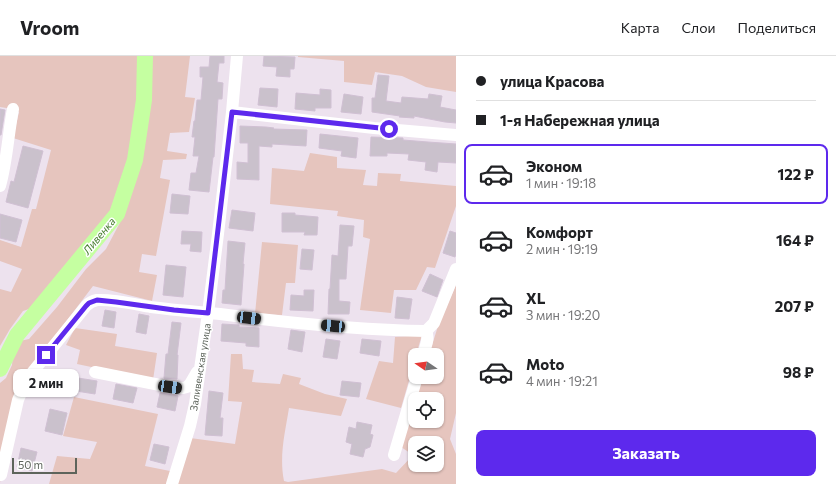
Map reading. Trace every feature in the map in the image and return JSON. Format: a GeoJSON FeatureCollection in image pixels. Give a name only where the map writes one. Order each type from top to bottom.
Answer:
{"type":"FeatureCollection","features":[{"type":"Feature","properties":{"kind":"street","name":"Заливенская улица"},"geometry":{"type":"LineString","coordinates":[[172,484],[190,426],[201,366],[232,112],[237,56]]}},
{"type":"Feature","properties":{"kind":"street"},"geometry":{"type":"LineString","coordinates":[[0,186],[3,177],[13,109]]}},
{"type":"Feature","properties":{"kind":"street"},"geometry":{"type":"LineString","coordinates":[[232,112],[374,128],[456,135]]}},
{"type":"Feature","properties":{"kind":"street"},"geometry":{"type":"LineString","coordinates":[[1,475],[18,400],[27,380],[89,303],[97,300],[297,324],[393,331],[426,331],[434,323],[456,269]]}},
{"type":"Feature","properties":{"kind":"street"},"geometry":{"type":"LineString","coordinates":[[425,348],[428,333],[426,331]]}},
{"type":"Feature","properties":{"kind":"street"},"geometry":{"type":"LineString","coordinates":[[95,372],[170,387],[183,388],[187,387],[193,381],[201,366]]}},
{"type":"Feature","properties":{"kind":"street"},"geometry":{"type":"LineString","coordinates":[[394,455],[415,384]]}},
{"type":"Feature","properties":{"kind":"shaded area"},"geometry":{"type":"Polygon","coordinates":[[[0,56],[138,56],[138,87],[134,136],[121,185],[111,213],[94,238],[35,307],[23,311],[0,346],[0,289],[11,292],[22,269],[0,261],[0,240],[21,247],[32,209],[36,209],[51,150],[13,138],[19,112],[13,109],[0,107],[0,56]]]}},
{"type":"Feature","properties":{"kind":"shaded area"},"geometry":{"type":"Polygon","coordinates":[[[150,56],[190,56],[185,97],[195,98],[189,132],[170,133],[167,151],[187,154],[186,159],[163,160],[160,178],[170,180],[156,256],[142,254],[139,272],[157,275],[152,301],[93,286],[37,360],[27,379],[0,483],[0,383],[6,378],[12,365],[14,348],[20,341],[29,339],[57,307],[86,269],[106,249],[125,213],[138,172],[145,130],[150,56]]]}},
{"type":"Feature","properties":{"kind":"shaded area"},"geometry":{"type":"Polygon","coordinates":[[[298,56],[456,56],[456,92],[426,87],[402,76],[375,72],[372,85],[344,82],[344,61],[298,56]]]}},
{"type":"Feature","properties":{"kind":"shaded area"},"geometry":{"type":"Polygon","coordinates":[[[310,153],[337,157],[337,168],[366,170],[363,185],[377,186],[378,173],[401,174],[400,181],[456,186],[456,206],[435,268],[427,267],[416,290],[394,290],[391,313],[360,310],[370,239],[363,237],[364,220],[337,216],[338,211],[270,204],[272,168],[304,171],[310,153]]]}},
{"type":"Feature","properties":{"kind":"shaded area"},"geometry":{"type":"Polygon","coordinates":[[[262,242],[298,245],[295,283],[286,283],[282,315],[255,314],[262,242]]]}},
{"type":"Feature","properties":{"kind":"shaded area"},"geometry":{"type":"Polygon","coordinates":[[[456,285],[456,413],[450,439],[456,454],[456,484],[49,484],[57,456],[90,459],[97,442],[63,436],[74,397],[158,414],[145,466],[170,471],[190,438],[235,444],[242,402],[228,401],[231,354],[242,354],[243,369],[254,370],[252,382],[280,384],[283,374],[301,378],[299,384],[325,394],[347,399],[341,416],[289,408],[282,454],[284,481],[288,482],[382,469],[396,473],[408,460],[408,472],[444,472],[444,436],[408,436],[408,452],[401,447],[408,424],[408,428],[444,428],[444,392],[418,392],[420,384],[444,384],[444,348],[431,348],[438,326],[456,285]]]}},
{"type":"Feature","properties":{"kind":"shaded area"},"geometry":{"type":"Polygon","coordinates":[[[75,328],[117,334],[115,346],[157,353],[153,380],[77,364],[80,350],[66,345],[75,328]]]}},
{"type":"Feature","properties":{"kind":"shaded area"},"geometry":{"type":"Polygon","coordinates":[[[422,335],[418,348],[408,348],[408,384],[401,408],[366,399],[379,361],[393,363],[395,337],[422,335]]]}},
{"type":"Feature","properties":{"kind":"building"},"geometry":{"type":"Polygon","coordinates":[[[210,56],[224,56],[224,63],[219,63],[217,82],[223,83],[222,99],[218,99],[214,157],[209,192],[189,190],[191,173],[196,173],[199,156],[193,156],[195,137],[192,137],[197,100],[201,100],[203,77],[200,77],[200,67],[209,67],[210,56]]]}},
{"type":"Feature","properties":{"kind":"building"},"geometry":{"type":"Polygon","coordinates":[[[264,56],[295,57],[294,69],[290,69],[290,77],[276,76],[277,67],[263,66],[264,56]]]}},
{"type":"Feature","properties":{"kind":"building"},"geometry":{"type":"Polygon","coordinates":[[[378,75],[389,76],[386,101],[401,103],[402,97],[428,99],[429,94],[442,96],[440,107],[456,110],[456,123],[414,116],[414,118],[399,117],[400,116],[372,112],[372,98],[375,98],[378,75]]]}},
{"type":"Feature","properties":{"kind":"building"},"geometry":{"type":"Polygon","coordinates":[[[260,88],[278,89],[277,107],[258,105],[260,88]]]}},
{"type":"Feature","properties":{"kind":"building"},"geometry":{"type":"Polygon","coordinates":[[[320,89],[331,90],[331,108],[315,108],[315,111],[295,109],[296,93],[320,95],[320,89]]]}},
{"type":"Feature","properties":{"kind":"building"},"geometry":{"type":"Polygon","coordinates":[[[344,94],[363,97],[361,114],[341,112],[344,94]]]}},
{"type":"Feature","properties":{"kind":"building"},"geometry":{"type":"Polygon","coordinates":[[[0,109],[5,110],[1,135],[0,135],[0,109]]]}},
{"type":"Feature","properties":{"kind":"building"},"geometry":{"type":"Polygon","coordinates":[[[240,126],[307,130],[306,146],[272,144],[272,147],[259,146],[259,180],[237,179],[237,162],[248,163],[248,143],[240,143],[240,126]]]}},
{"type":"Feature","properties":{"kind":"building"},"geometry":{"type":"Polygon","coordinates":[[[320,134],[358,138],[356,158],[341,156],[342,151],[319,148],[320,134]]]}},
{"type":"Feature","properties":{"kind":"building"},"geometry":{"type":"Polygon","coordinates":[[[371,137],[403,138],[403,140],[456,144],[456,163],[438,162],[437,172],[425,170],[426,162],[408,160],[409,154],[387,153],[387,156],[370,156],[371,137]]]}},
{"type":"Feature","properties":{"kind":"building"},"geometry":{"type":"Polygon","coordinates":[[[23,146],[43,151],[28,208],[6,202],[11,181],[14,182],[23,146]]]}},
{"type":"Feature","properties":{"kind":"building"},"geometry":{"type":"Polygon","coordinates":[[[172,194],[190,196],[188,214],[170,213],[172,194]]]}},
{"type":"Feature","properties":{"kind":"building"},"geometry":{"type":"Polygon","coordinates":[[[232,210],[255,213],[253,231],[229,228],[232,210]]]}},
{"type":"Feature","properties":{"kind":"building"},"geometry":{"type":"Polygon","coordinates":[[[282,213],[295,213],[295,215],[318,217],[317,235],[304,235],[305,232],[282,232],[282,213]]]}},
{"type":"Feature","properties":{"kind":"building"},"geometry":{"type":"Polygon","coordinates":[[[0,214],[22,220],[16,242],[0,238],[0,214]]]}},
{"type":"Feature","properties":{"kind":"building"},"geometry":{"type":"Polygon","coordinates":[[[340,225],[354,226],[352,246],[348,246],[346,279],[339,279],[339,301],[350,302],[349,314],[328,314],[332,255],[338,256],[340,225]]]}},
{"type":"Feature","properties":{"kind":"building"},"geometry":{"type":"Polygon","coordinates":[[[182,231],[202,232],[201,252],[190,251],[191,244],[181,244],[182,231]]]}},
{"type":"Feature","properties":{"kind":"building"},"geometry":{"type":"Polygon","coordinates":[[[450,231],[456,233],[455,257],[443,253],[450,231]]]}},
{"type":"Feature","properties":{"kind":"building"},"geometry":{"type":"Polygon","coordinates":[[[228,241],[245,243],[241,305],[222,303],[223,290],[225,290],[228,241]]]}},
{"type":"Feature","properties":{"kind":"building"},"geometry":{"type":"Polygon","coordinates":[[[302,249],[314,250],[312,270],[300,269],[302,249]]]}},
{"type":"Feature","properties":{"kind":"building"},"geometry":{"type":"Polygon","coordinates":[[[166,265],[186,267],[183,297],[163,295],[166,265]]]}},
{"type":"Feature","properties":{"kind":"building"},"geometry":{"type":"Polygon","coordinates":[[[430,274],[443,280],[437,297],[422,291],[430,274]]]}},
{"type":"Feature","properties":{"kind":"building"},"geometry":{"type":"Polygon","coordinates":[[[304,290],[314,290],[313,311],[290,310],[291,295],[304,296],[304,290]]]}},
{"type":"Feature","properties":{"kind":"building"},"geometry":{"type":"Polygon","coordinates":[[[397,297],[412,299],[409,319],[395,318],[397,297]]]}},
{"type":"Feature","properties":{"kind":"building"},"geometry":{"type":"Polygon","coordinates":[[[105,310],[116,312],[114,328],[102,326],[105,310]]]}},
{"type":"Feature","properties":{"kind":"building"},"geometry":{"type":"Polygon","coordinates":[[[139,314],[149,316],[146,334],[136,332],[139,314]]]}},
{"type":"Feature","properties":{"kind":"building"},"geometry":{"type":"Polygon","coordinates":[[[172,322],[181,323],[177,355],[177,379],[164,378],[166,354],[168,354],[172,322]]]}},
{"type":"Feature","properties":{"kind":"building"},"geometry":{"type":"Polygon","coordinates":[[[222,324],[259,328],[259,347],[246,346],[246,343],[221,341],[222,324]]]}},
{"type":"Feature","properties":{"kind":"building"},"geometry":{"type":"Polygon","coordinates":[[[291,330],[305,332],[302,352],[288,349],[291,330]]]}},
{"type":"Feature","properties":{"kind":"building"},"geometry":{"type":"Polygon","coordinates":[[[326,339],[340,341],[337,359],[323,357],[326,339]]]}},
{"type":"Feature","properties":{"kind":"building"},"geometry":{"type":"Polygon","coordinates":[[[362,339],[381,341],[379,356],[360,353],[362,339]]]}},
{"type":"Feature","properties":{"kind":"building"},"geometry":{"type":"Polygon","coordinates":[[[78,378],[97,381],[95,394],[76,391],[78,378]]]}},
{"type":"Feature","properties":{"kind":"building"},"geometry":{"type":"Polygon","coordinates":[[[342,381],[361,383],[359,397],[340,395],[342,381]]]}},
{"type":"Feature","properties":{"kind":"building"},"geometry":{"type":"Polygon","coordinates":[[[116,384],[137,388],[133,403],[113,399],[116,384]]]}},
{"type":"Feature","properties":{"kind":"building"},"geometry":{"type":"Polygon","coordinates":[[[209,391],[223,393],[220,418],[223,418],[222,436],[205,435],[209,391]]]}},
{"type":"Feature","properties":{"kind":"building"},"geometry":{"type":"Polygon","coordinates":[[[160,393],[178,396],[175,411],[157,407],[160,393]]]}},
{"type":"Feature","properties":{"kind":"building"},"geometry":{"type":"Polygon","coordinates":[[[50,409],[67,413],[62,435],[45,431],[50,409]]]}},
{"type":"Feature","properties":{"kind":"building"},"geometry":{"type":"Polygon","coordinates":[[[357,422],[372,425],[370,434],[373,435],[370,447],[365,449],[363,457],[350,454],[352,444],[346,442],[349,427],[356,429],[357,422]]]}},
{"type":"Feature","properties":{"kind":"building"},"geometry":{"type":"Polygon","coordinates":[[[154,444],[169,447],[165,464],[150,460],[154,444]]]}},
{"type":"Feature","properties":{"kind":"building"},"geometry":{"type":"Polygon","coordinates":[[[21,448],[37,452],[32,471],[17,467],[21,448]]]}},
{"type":"Feature","properties":{"kind":"waterway","name":"Ливенка"},"geometry":{"type":"LineString","coordinates":[[0,369],[17,335],[117,214],[135,160],[144,100],[145,56]]}},
{"type":"Feature","properties":{"kind":"route"},"geometry":{"type":"LineString","coordinates":[[46,355],[86,306],[93,301],[97,300],[208,313],[232,112],[389,129]]}}]}
